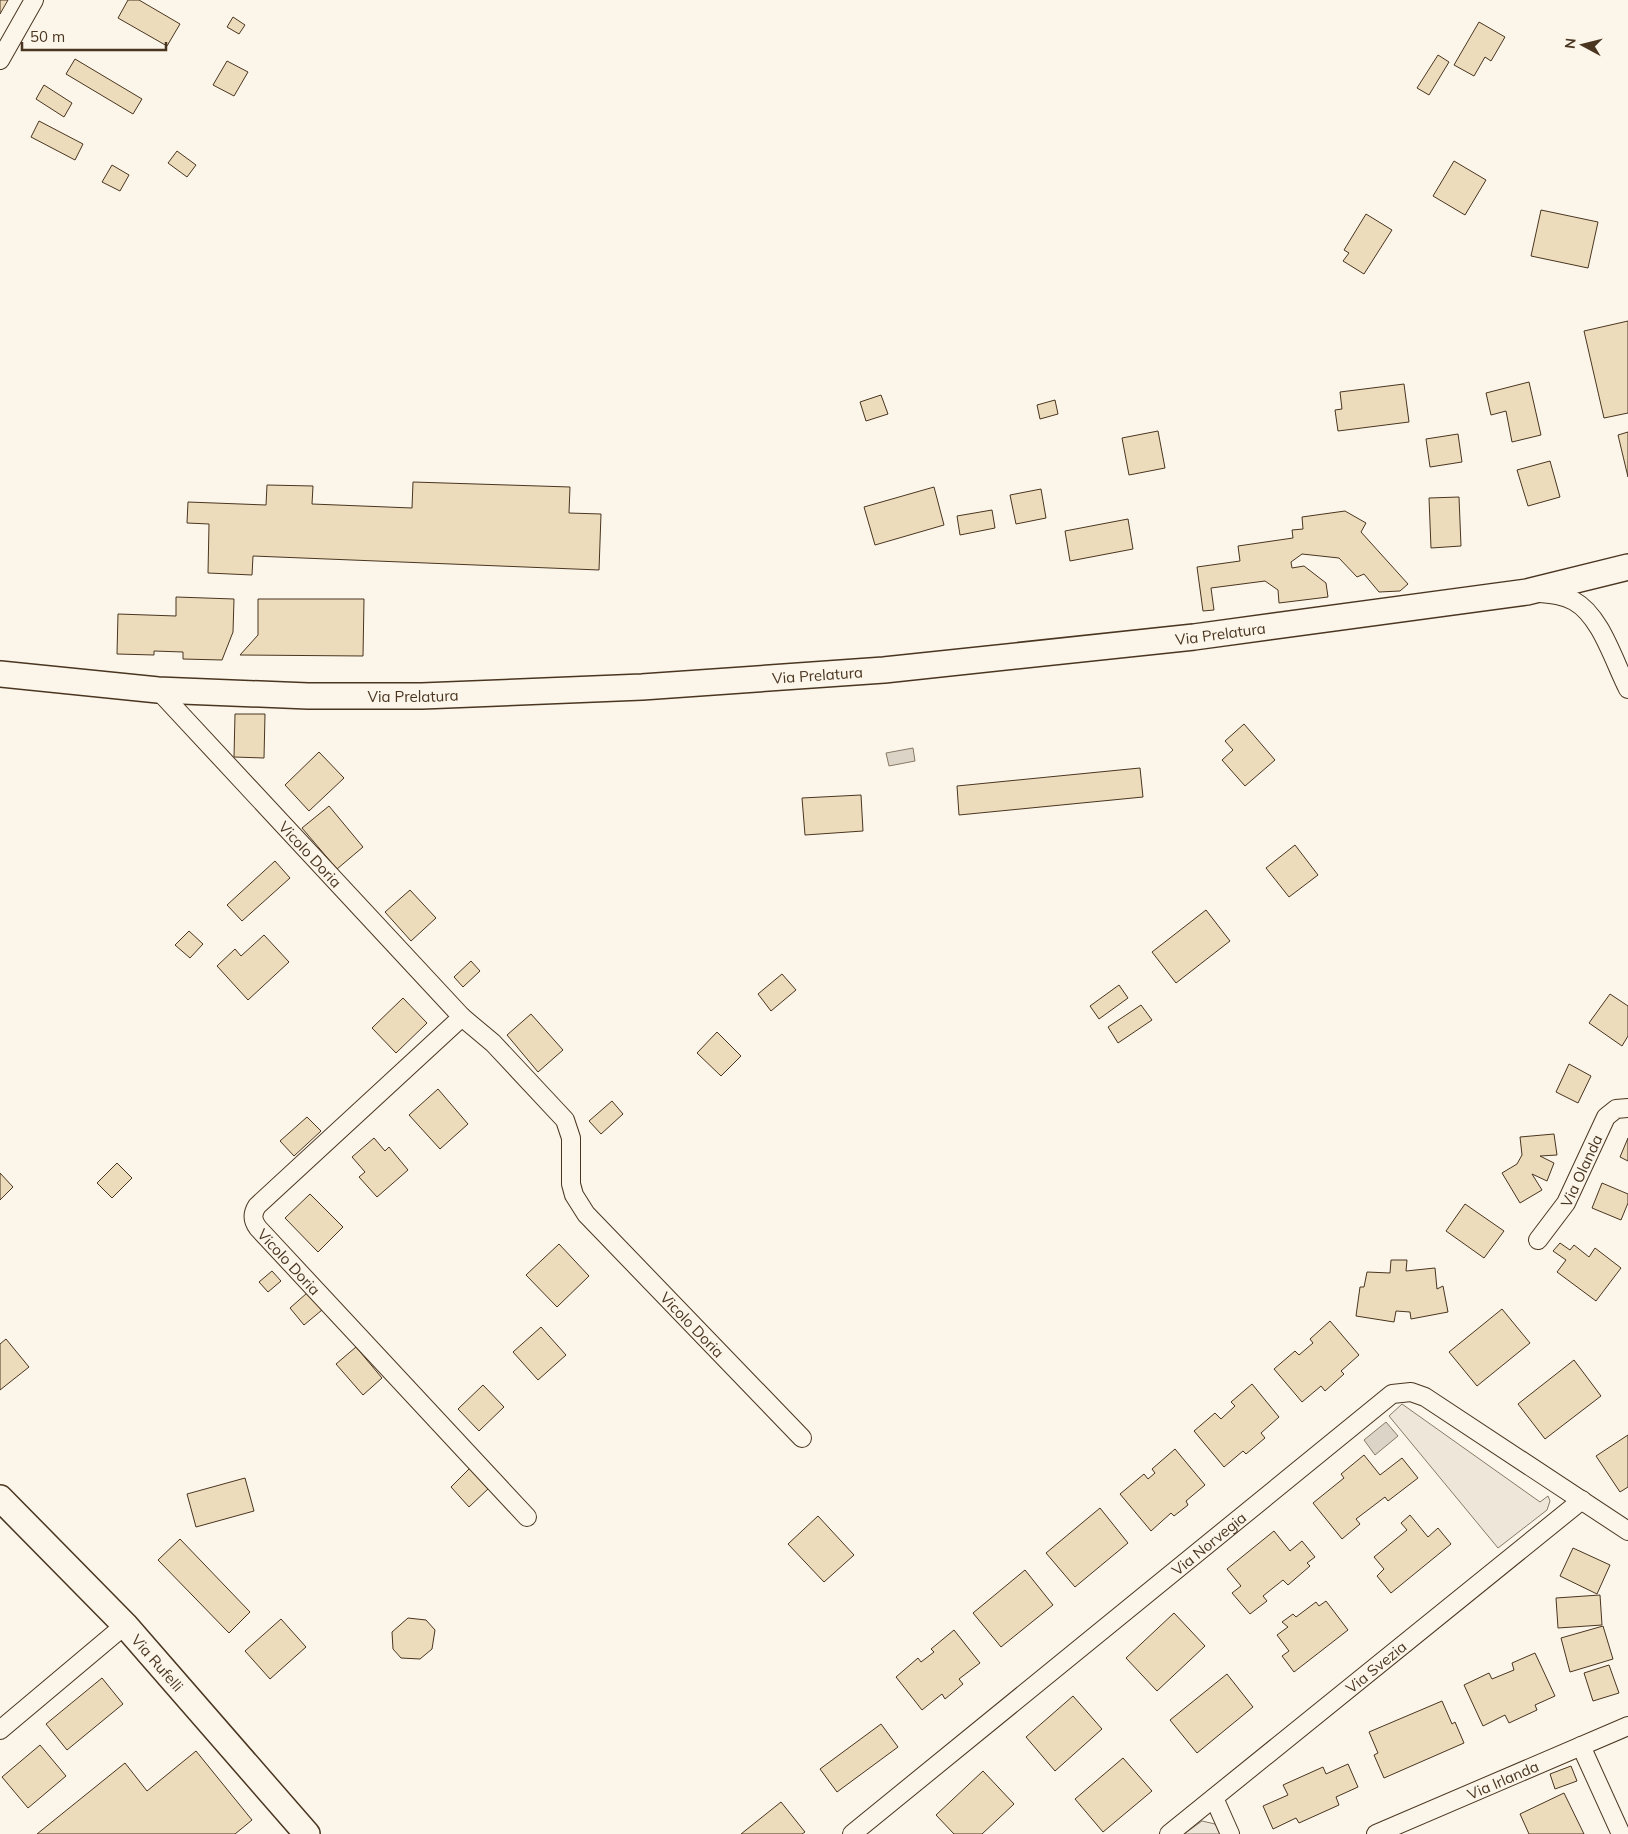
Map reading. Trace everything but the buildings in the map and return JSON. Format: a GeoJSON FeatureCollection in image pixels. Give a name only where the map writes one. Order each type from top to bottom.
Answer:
{"type":"FeatureCollection","features":[{"type":"Feature","properties":{"kind":"street"},"geometry":{"type":"LineString","coordinates":[[0,60],[34,0]]}},
{"type":"Feature","properties":{"kind":"street","name":"Via Prelatura"},"geometry":{"type":"LineString","coordinates":[[0,674],[158,690],[308,696],[422,696],[642,687],[884,670],[1194,637],[1527,592],[1628,568]]}},
{"type":"Feature","properties":{"kind":"street"},"geometry":{"type":"LineString","coordinates":[[1527,592],[1565,597],[1582,606],[1594,620],[1628,689]]}},
{"type":"Feature","properties":{"kind":"street","name":"Vicolo Doria"},"geometry":{"type":"LineString","coordinates":[[158,690],[462,1017],[493,1043],[565,1120],[571,1138],[571,1184],[574,1195],[586,1214],[802,1438]]}},
{"type":"Feature","properties":{"kind":"street","name":"Vicolo Doria"},"geometry":{"type":"LineString","coordinates":[[462,1017],[257,1206],[253,1217],[254,1223],[258,1228],[527,1517]]}},
{"type":"Feature","properties":{"kind":"street","name":"Via Olanda"},"geometry":{"type":"LineString","coordinates":[[1538,1240],[1566,1202],[1606,1117],[1616,1109],[1628,1108]]}},
{"type":"Feature","properties":{"kind":"street","name":"Via Norvegia"},"geometry":{"type":"LineString","coordinates":[[852,1834],[1392,1394],[1404,1391],[1421,1395],[1628,1531]]}},
{"type":"Feature","properties":{"kind":"street","name":"Via Rufelli"},"geometry":{"type":"LineString","coordinates":[[0,1498],[125,1624],[307,1834]]}},
{"type":"Feature","properties":{"kind":"street","name":"Via Svezia"},"geometry":{"type":"LineString","coordinates":[[1169,1834],[1582,1500]]}},
{"type":"Feature","properties":{"kind":"street"},"geometry":{"type":"LineString","coordinates":[[0,1730],[125,1624]]}},
{"type":"Feature","properties":{"kind":"street","name":"Via Irlanda"},"geometry":{"type":"LineString","coordinates":[[1376,1834],[1628,1726]]}},
{"type":"Feature","properties":{"kind":"street"},"geometry":{"type":"LineString","coordinates":[[1581,1746],[1621,1834]]}},
{"type":"Feature","properties":{"kind":"street"},"geometry":{"type":"LineString","coordinates":[[1214,1798],[1230,1834]]}},
{"type":"Feature","properties":{"kind":"shaded area"},"geometry":{"type":"Polygon","coordinates":[[[913,748],[915,761],[889,766],[886,753],[913,748]]]}},
{"type":"Feature","properties":{"kind":"shaded area"},"geometry":{"type":"Polygon","coordinates":[[[1402,1404],[1540,1502],[1548,1496],[1550,1501],[1547,1510],[1498,1548],[1389,1416],[1402,1404]]]}},
{"type":"Feature","properties":{"kind":"shaded area"},"geometry":{"type":"Polygon","coordinates":[[[1386,1422],[1398,1436],[1375,1455],[1364,1440],[1386,1422]]]}},
{"type":"Feature","properties":{"kind":"shaded area"},"geometry":{"type":"Polygon","coordinates":[[[1202,1821],[1215,1824],[1221,1834],[1184,1834],[1202,1821]]]}}]}
